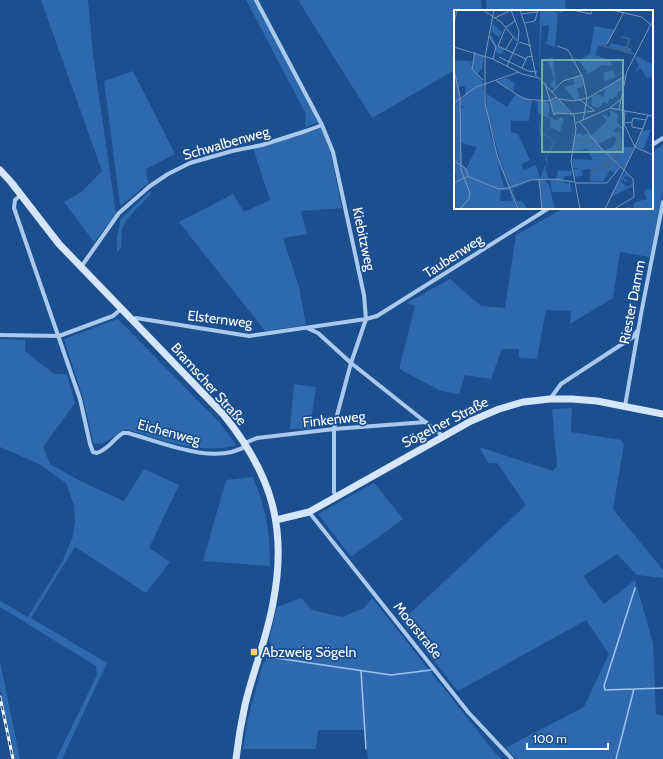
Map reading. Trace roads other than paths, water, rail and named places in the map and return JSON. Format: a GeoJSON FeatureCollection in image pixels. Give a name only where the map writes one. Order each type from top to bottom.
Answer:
{"type":"FeatureCollection","features":[{"type":"Feature","properties":{"kind":"street","name":"Kiebitzweg"},"geometry":{"type":"LineString","coordinates":[[256,0],[322,124],[333,152],[364,295],[366,319],[351,363],[334,429],[334,492],[336,498]]}},
{"type":"Feature","properties":{"kind":"street","name":"Schwalbenweg"},"geometry":{"type":"LineString","coordinates":[[80,267],[119,213],[150,186],[168,174],[190,163],[232,151],[262,145],[306,131],[322,124]]}},
{"type":"Feature","properties":{"kind":"street"},"geometry":{"type":"LineString","coordinates":[[653,145],[663,138]]}},
{"type":"Feature","properties":{"kind":"street","name":"Bramscher Straße"},"geometry":{"type":"LineString","coordinates":[[0,170],[21,194],[52,236],[80,267],[223,414],[245,444],[268,487],[276,520],[278,568],[274,602],[266,635],[245,705],[236,759]]}},
{"type":"Feature","properties":{"kind":"street","name":"Eichenweg"},"geometry":{"type":"LineString","coordinates":[[21,194],[15,200],[14,208],[80,399],[90,444],[94,452],[97,453],[101,451],[112,444],[120,435],[124,433],[191,452],[210,454],[239,450],[245,444]]}},
{"type":"Feature","properties":{"kind":"street","name":"Riester Damm"},"geometry":{"type":"LineString","coordinates":[[625,406],[638,329],[663,202]]}},
{"type":"Feature","properties":{"kind":"street","name":"Taubenweg"},"geometry":{"type":"LineString","coordinates":[[366,319],[377,316],[548,209]]}},
{"type":"Feature","properties":{"kind":"street"},"geometry":{"type":"LineString","coordinates":[[0,335],[59,336],[113,316],[121,309]]}},
{"type":"Feature","properties":{"kind":"street","name":"Elsternweg"},"geometry":{"type":"LineString","coordinates":[[132,320],[136,318],[249,336],[366,319]]}},
{"type":"Feature","properties":{"kind":"street"},"geometry":{"type":"LineString","coordinates":[[306,328],[318,333],[351,363],[443,436]]}},
{"type":"Feature","properties":{"kind":"street"},"geometry":{"type":"LineString","coordinates":[[550,399],[561,384],[633,337],[638,329]]}},
{"type":"Feature","properties":{"kind":"street","name":"Sögelner Straße"},"geometry":{"type":"LineString","coordinates":[[276,520],[309,512],[471,420],[523,402],[550,399],[597,401],[663,414]]}},
{"type":"Feature","properties":{"kind":"street","name":"Finkenweg"},"geometry":{"type":"LineString","coordinates":[[245,444],[257,438],[334,429],[426,422]]}},
{"type":"Feature","properties":{"kind":"street","name":"Moorstraße"},"geometry":{"type":"LineString","coordinates":[[309,512],[468,712],[512,759]]}},
{"type":"Feature","properties":{"kind":"waterway"},"geometry":{"type":"LineString","coordinates":[[635,588],[604,686],[605,690],[663,688]]}},
{"type":"Feature","properties":{"kind":"waterway"},"geometry":{"type":"LineString","coordinates":[[276,658],[391,675],[431,670]]}},
{"type":"Feature","properties":{"kind":"waterway"},"geometry":{"type":"LineString","coordinates":[[361,671],[366,749]]}},
{"type":"Feature","properties":{"kind":"waterway"},"geometry":{"type":"LineString","coordinates":[[616,759],[634,689]]}},
{"type":"Feature","properties":{"kind":"railway"},"geometry":{"type":"LineString","coordinates":[[0,697],[13,759]]}},
{"type":"Feature","properties":{"kind":"place","name":"Abzweig Sögeln"},"geometry":{"type":"Point","coordinates":[254,652]}}]}
